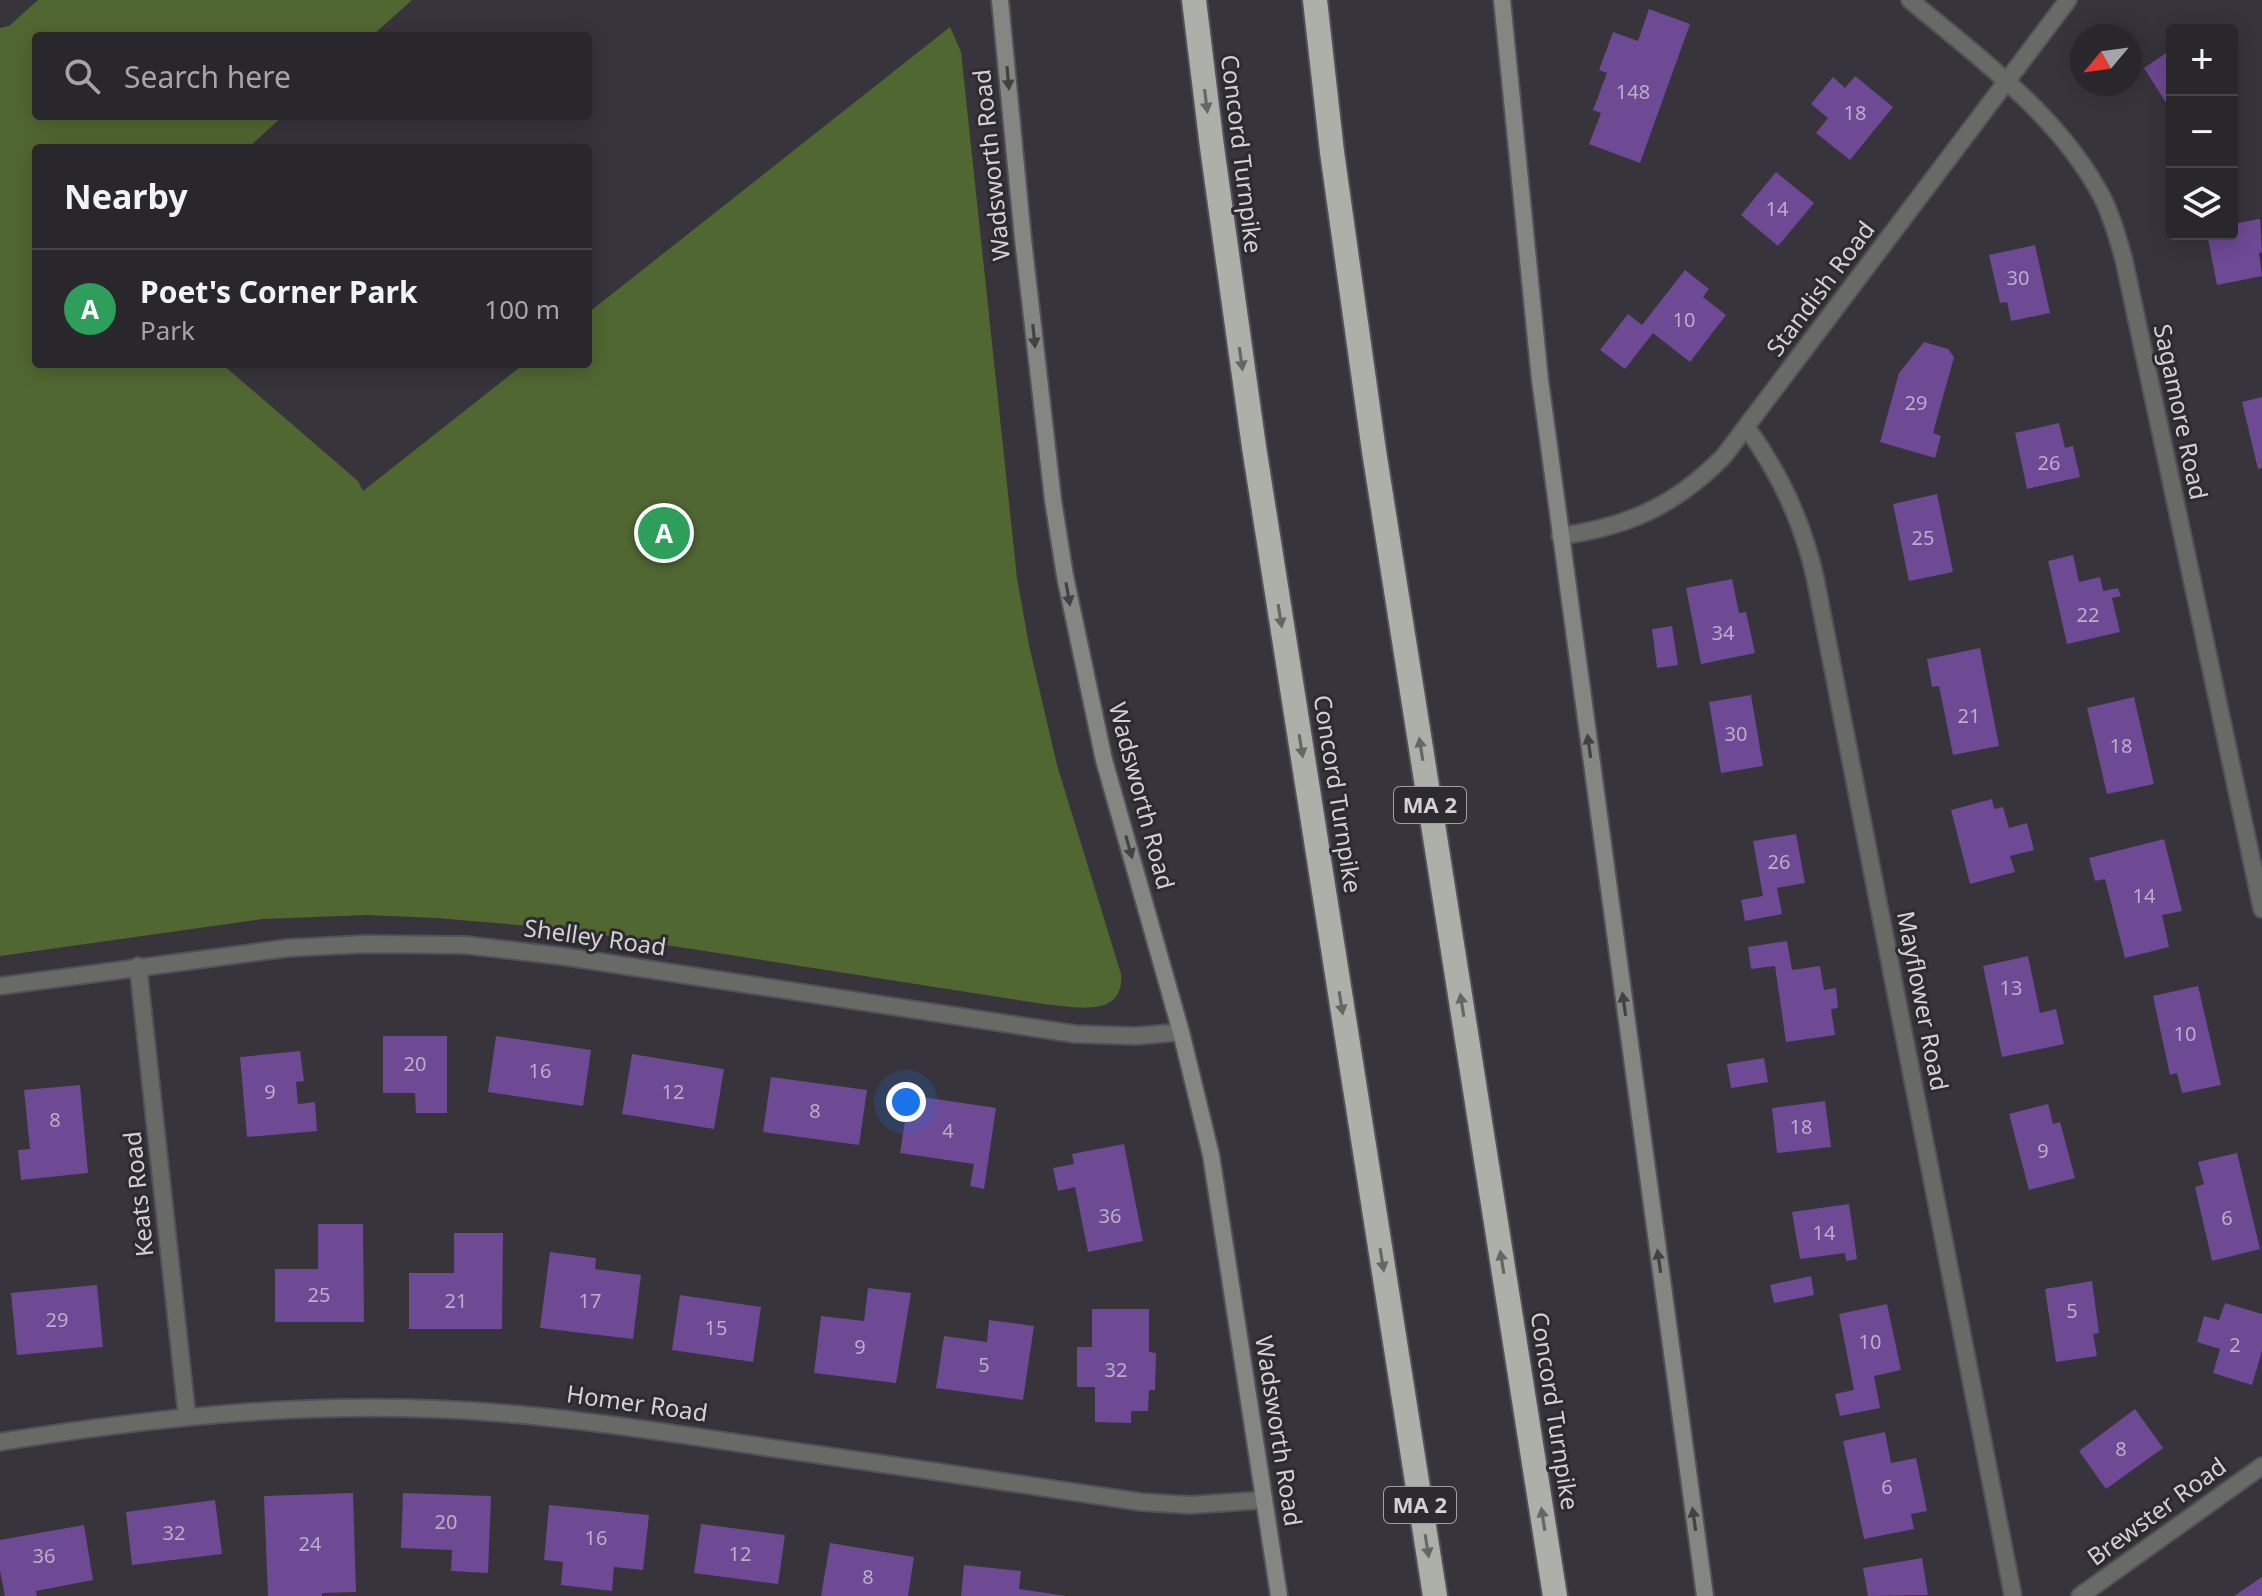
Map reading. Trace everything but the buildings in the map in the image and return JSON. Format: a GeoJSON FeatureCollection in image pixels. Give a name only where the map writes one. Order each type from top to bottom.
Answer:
{"type":"FeatureCollection","features":[{"type":"Feature","properties":{"kind":"highway","name":"Concord Turnpike"},"geometry":{"type":"LineString","coordinates":[[1187,0],[1195,12],[1254,447],[1435,1596]]}},
{"type":"Feature","properties":{"kind":"highway","name":"Concord Turnpike"},"geometry":{"type":"LineString","coordinates":[[1316,6],[1332,152],[1374,451],[1555,1596]]}},
{"type":"Feature","properties":{"kind":"main road","name":"Wadsworth Road"},"geometry":{"type":"LineString","coordinates":[[1000,0],[1040,387],[1070,602],[1104,760],[1181,1032],[1213,1167],[1279,1596]]}},
{"type":"Feature","properties":{"kind":"main road"},"geometry":{"type":"LineString","coordinates":[[1502,0],[1531,304],[1560,536],[1705,1596]]}},
{"type":"Feature","properties":{"kind":"street","name":"Sagamore Road"},"geometry":{"type":"LineString","coordinates":[[1910,0],[2006,80],[2043,118],[2079,161],[2102,198],[2118,239],[2262,909]]}},
{"type":"Feature","properties":{"kind":"street","name":"Standish Road"},"geometry":{"type":"LineString","coordinates":[[1560,536],[1620,525],[1657,508],[1709,471],[1747,428],[2068,0]]}},
{"type":"Feature","properties":{"kind":"street","name":"Mayflower Road"},"geometry":{"type":"LineString","coordinates":[[1747,428],[1766,457],[1791,507],[1815,577],[2013,1596]]}},
{"type":"Feature","properties":{"kind":"street","name":"Shelley Road"},"geometry":{"type":"LineString","coordinates":[[0,986],[138,966],[329,945],[465,945],[539,953],[1075,1034],[1136,1036],[1181,1032]]}},
{"type":"Feature","properties":{"kind":"street","name":"Keats Road"},"geometry":{"type":"LineString","coordinates":[[138,966],[187,1416]]}},
{"type":"Feature","properties":{"kind":"street","name":"Homer Road"},"geometry":{"type":"LineString","coordinates":[[0,1442],[187,1416],[394,1408],[543,1415],[1141,1502],[1190,1505],[1264,1500]]}},
{"type":"Feature","properties":{"kind":"street","name":"Brewster Road"},"geometry":{"type":"LineString","coordinates":[[2080,1596],[2262,1466]]}},
{"type":"Feature","properties":{"kind":"green space"},"geometry":{"type":"Polygon","coordinates":[[[38,0],[412,0],[376,32],[32,32],[32,120],[279,120],[252,144],[32,144],[32,368],[227,368],[358,481],[363,491],[519,368],[592,368],[592,310],[950,27],[961,52],[1017,578],[1057,765],[1121,974],[1120,988],[1115,998],[1095,1007],[1069,1007],[564,929],[367,915],[263,919],[0,956],[0,28],[9,26],[38,0]]]}},
{"type":"Feature","properties":{"kind":"place","name":"Poet's Corner Park"},"geometry":{"type":"Point","coordinates":[664,533]}}]}
